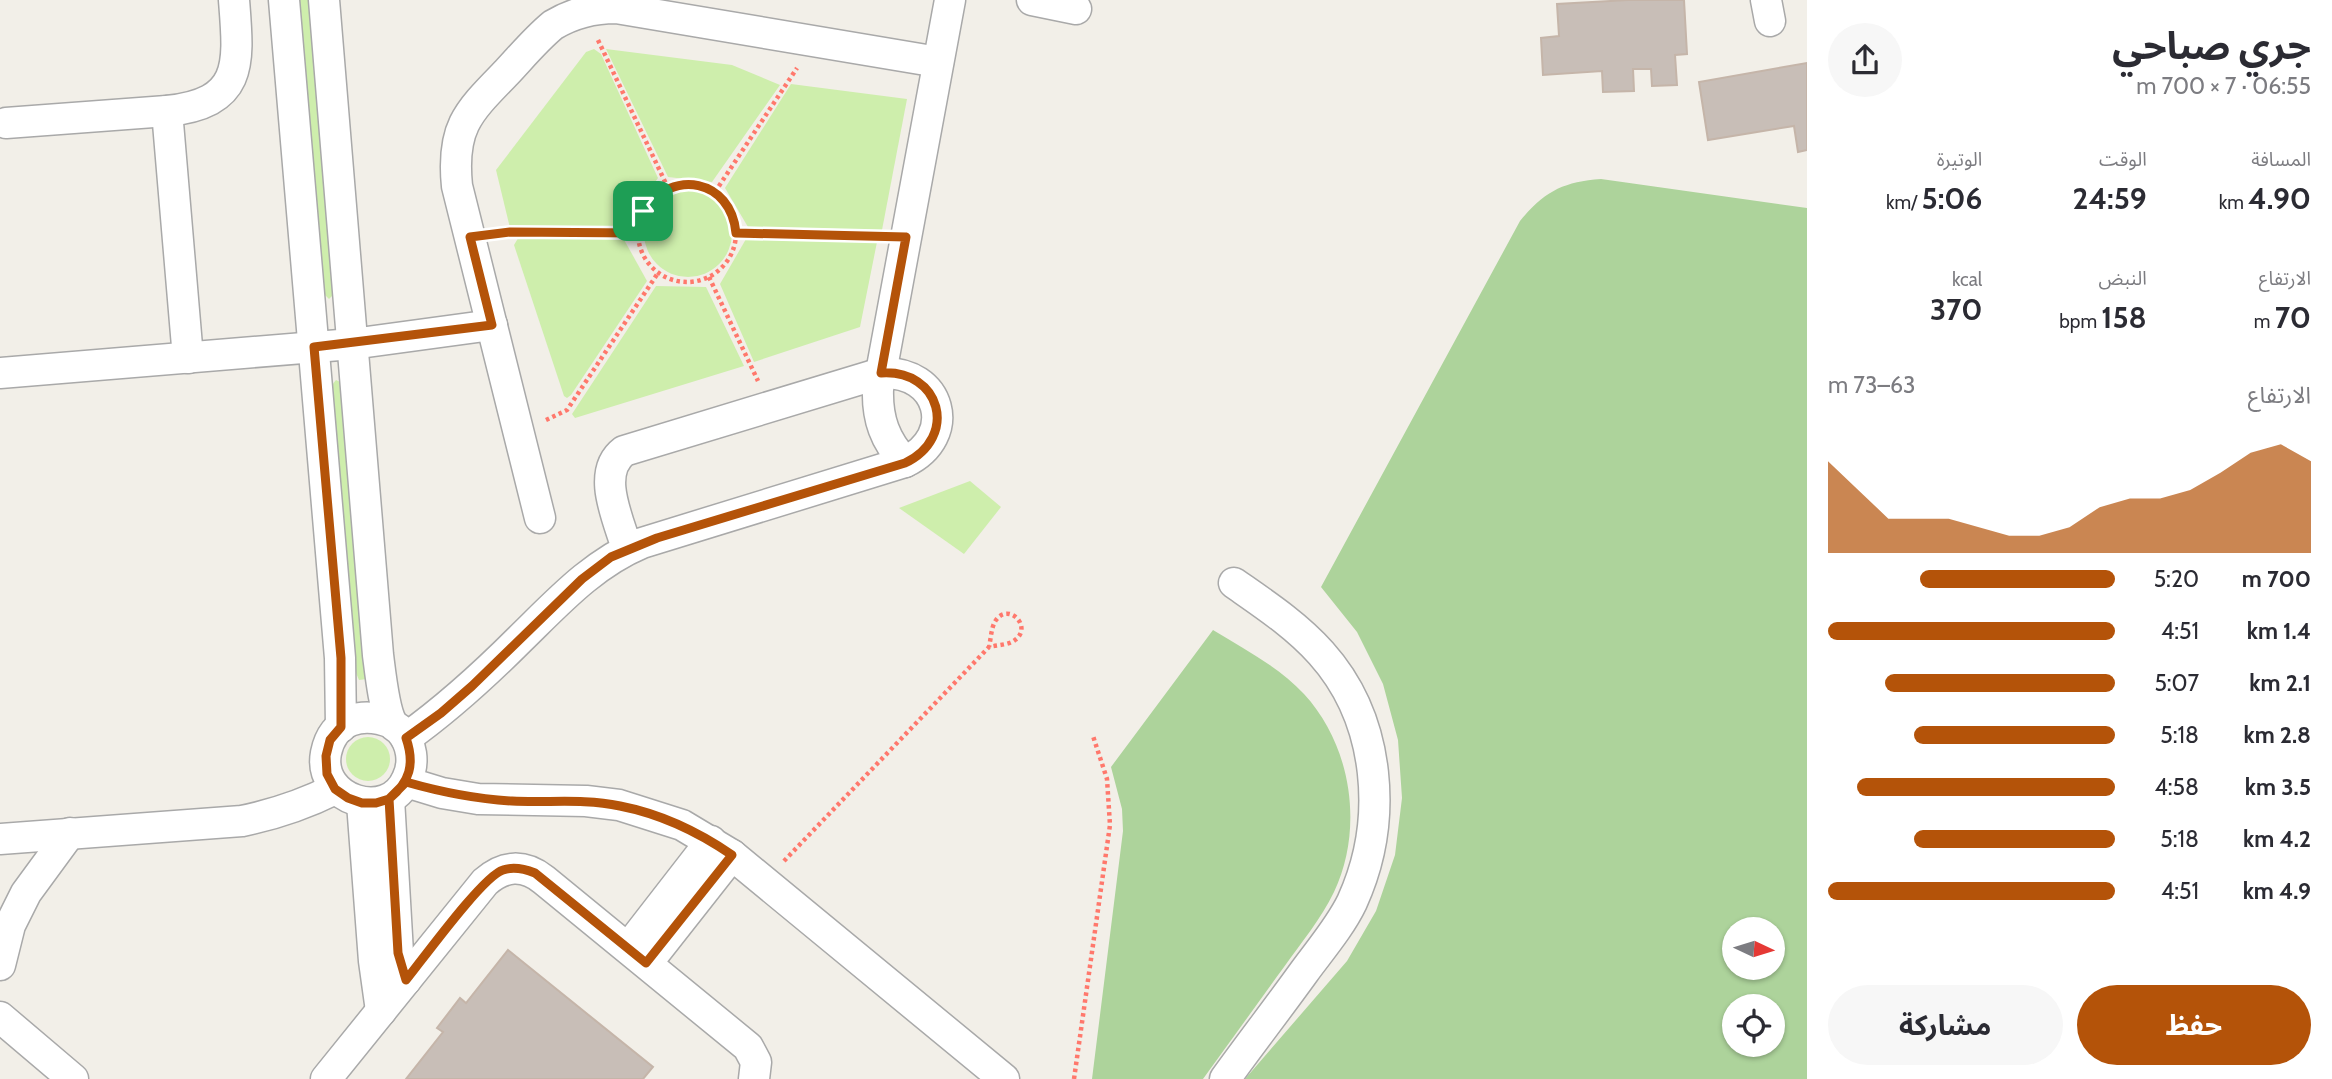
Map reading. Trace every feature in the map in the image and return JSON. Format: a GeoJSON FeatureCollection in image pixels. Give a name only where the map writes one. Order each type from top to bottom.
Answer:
{"type":"FeatureCollection","features":[{"type":"Feature","properties":{"kind":"lane"},"geometry":{"type":"LineString","coordinates":[[6,123],[189,109],[206,103],[221,93],[232,77],[237,59],[234,0]]}},
{"type":"Feature","properties":{"kind":"lane"},"geometry":{"type":"LineString","coordinates":[[284,0],[341,658],[341,727]]}},
{"type":"Feature","properties":{"kind":"lane"},"geometry":{"type":"LineString","coordinates":[[324,0],[377,643],[383,689],[399,731],[411,753],[411,768],[386,795],[374,961],[381,1011]]}},
{"type":"Feature","properties":{"kind":"lane"},"geometry":{"type":"LineString","coordinates":[[905,463],[886,436],[877,405],[950,0]]}},
{"type":"Feature","properties":{"kind":"lane"},"geometry":{"type":"LineString","coordinates":[[1032,0],[1076,9]]}},
{"type":"Feature","properties":{"kind":"lane"},"geometry":{"type":"LineString","coordinates":[[540,518],[457,186],[457,146],[472,108],[540,36],[561,20],[585,10],[616,8],[939,62]]}},
{"type":"Feature","properties":{"kind":"lane"},"geometry":{"type":"LineString","coordinates":[[167,111],[188,358]]}},
{"type":"Feature","properties":{"kind":"lane"},"geometry":{"type":"LineString","coordinates":[[0,373],[352,344],[492,325]]}},
{"type":"Feature","properties":{"kind":"lane"},"geometry":{"type":"LineString","coordinates":[[399,731],[441,713],[582,579],[611,557],[627,549],[905,463],[926,449],[937,426],[937,412],[927,389],[906,375],[881,373],[632,447],[617,456],[609,473],[609,483],[627,549]]}},
{"type":"Feature","properties":{"kind":"lane"},"geometry":{"type":"LineString","coordinates":[[1225,1079],[1327,941],[1351,904],[1367,862],[1375,818],[1374,774],[1364,731],[1347,690],[1321,653],[1289,623],[1234,583]]}},
{"type":"Feature","properties":{"kind":"lane"},"geometry":{"type":"LineString","coordinates":[[399,731],[379,718],[365,716],[352,719],[341,727],[330,740],[326,756],[327,774],[335,789],[348,798],[442,793],[478,799],[564,800],[619,805],[682,825],[721,848],[1004,1079]]}},
{"type":"Feature","properties":{"kind":"lane"},"geometry":{"type":"LineString","coordinates":[[0,839],[242,821],[275,814],[335,789]]}},
{"type":"Feature","properties":{"kind":"lane"},"geometry":{"type":"LineString","coordinates":[[386,795],[398,953],[406,980]]}},
{"type":"Feature","properties":{"kind":"lane"},"geometry":{"type":"LineString","coordinates":[[0,965],[10,925],[26,892],[70,833]]}},
{"type":"Feature","properties":{"kind":"lane"},"geometry":{"type":"LineString","coordinates":[[637,955],[721,848]]}},
{"type":"Feature","properties":{"kind":"lane"},"geometry":{"type":"LineString","coordinates":[[326,1079],[485,882],[503,869],[514,868],[535,873],[748,1046],[756,1062],[754,1079]]}},
{"type":"Feature","properties":{"kind":"lane"},"geometry":{"type":"LineString","coordinates":[[0,1017],[73,1079]]}},
{"type":"Feature","properties":{"kind":"path"},"geometry":{"type":"LineString","coordinates":[[585,10],[668,188]]}},
{"type":"Feature","properties":{"kind":"path"},"geometry":{"type":"LineString","coordinates":[[715,192],[815,41]]}},
{"type":"Feature","properties":{"kind":"path"},"geometry":{"type":"LineString","coordinates":[[692,184],[715,192],[733,214],[736,233],[732,254],[726,264],[699,281],[677,282],[658,273],[643,255],[638,233],[643,211],[658,194],[668,188],[692,184]]}},
{"type":"Feature","properties":{"kind":"path"},"geometry":{"type":"LineString","coordinates":[[470,237],[510,232],[638,233]]}},
{"type":"Feature","properties":{"kind":"path"},"geometry":{"type":"LineString","coordinates":[[736,233],[906,237]]}},
{"type":"Feature","properties":{"kind":"path"},"geometry":{"type":"LineString","coordinates":[[518,429],[555,418],[567,410],[658,273]]}},
{"type":"Feature","properties":{"kind":"path"},"geometry":{"type":"LineString","coordinates":[[709,277],[770,406]]}},
{"type":"Feature","properties":{"kind":"path"},"geometry":{"type":"LineString","coordinates":[[764,882],[989,647],[995,622],[1001,615],[1010,614],[1018,618],[1022,626],[1020,635],[1014,642],[989,647]]}},
{"type":"Feature","properties":{"kind":"path"},"geometry":{"type":"LineString","coordinates":[[1074,1079],[1110,825],[1107,779],[1093,736]]}},
{"type":"Feature","properties":{"kind":"green space"},"geometry":{"type":"Polygon","coordinates":[[[299,0],[309,0],[334,294],[329,299],[324,294],[299,0]]]}},
{"type":"Feature","properties":{"kind":"green space"},"geometry":{"type":"Polygon","coordinates":[[[594,49],[601,54],[658,178],[621,230],[510,228],[496,170],[586,52],[594,49]]]}},
{"type":"Feature","properties":{"kind":"green space"},"geometry":{"type":"Polygon","coordinates":[[[606,49],[732,65],[780,85],[712,182],[668,177],[606,49]]]}},
{"type":"Feature","properties":{"kind":"green space"},"geometry":{"type":"Polygon","coordinates":[[[791,84],[907,99],[882,230],[748,227],[725,188],[791,84]]]}},
{"type":"Feature","properties":{"kind":"green space"},"geometry":{"type":"Polygon","coordinates":[[[1601,179],[1807,208],[1807,1079],[1245,1079],[1347,961],[1376,911],[1395,855],[1402,798],[1398,740],[1383,684],[1357,632],[1321,587],[1520,221],[1547,195],[1576,183],[1601,179]]]}},
{"type":"Feature","properties":{"kind":"green space"},"geometry":{"type":"Polygon","coordinates":[[[688,189],[713,196],[725,208],[732,233],[725,258],[713,270],[688,277],[663,270],[651,258],[644,233],[651,208],[663,196],[688,189]]]}},
{"type":"Feature","properties":{"kind":"green space"},"geometry":{"type":"Polygon","coordinates":[[[520,235],[622,236],[647,281],[567,398],[564,396],[514,245],[520,235]]]}},
{"type":"Feature","properties":{"kind":"green space"},"geometry":{"type":"Polygon","coordinates":[[[746,239],[877,242],[860,327],[754,362],[720,284],[746,239]]]}},
{"type":"Feature","properties":{"kind":"green space"},"geometry":{"type":"Polygon","coordinates":[[[656,286],[706,287],[744,366],[575,418],[572,414],[656,286]]]}},
{"type":"Feature","properties":{"kind":"green space"},"geometry":{"type":"Polygon","coordinates":[[[336,380],[342,383],[367,679],[359,680],[356,673],[332,385],[336,380]]]}},
{"type":"Feature","properties":{"kind":"green space"},"geometry":{"type":"Polygon","coordinates":[[[970,481],[1001,507],[964,554],[899,508],[970,481]]]}},
{"type":"Feature","properties":{"kind":"green space"},"geometry":{"type":"Polygon","coordinates":[[[1213,630],[1261,659],[1294,684],[1320,715],[1333,738],[1348,789],[1350,815],[1349,842],[1343,868],[1334,892],[1317,921],[1203,1079],[1092,1079],[1123,831],[1122,809],[1111,767],[1213,630]]]}},
{"type":"Feature","properties":{"kind":"green space"},"geometry":{"type":"Polygon","coordinates":[[[368,737],[383,744],[390,759],[383,774],[368,781],[353,774],[346,759],[353,744],[368,737]]]}},
{"type":"Feature","properties":{"kind":"building"},"geometry":{"type":"Polygon","coordinates":[[[1684,0],[1687,54],[1675,55],[1677,85],[1652,86],[1651,69],[1633,69],[1634,91],[1603,92],[1602,71],[1543,75],[1541,38],[1559,36],[1557,4],[1684,0]]]}},
{"type":"Feature","properties":{"kind":"building"},"geometry":{"type":"Polygon","coordinates":[[[1807,63],[1807,150],[1798,152],[1794,126],[1708,140],[1699,82],[1807,63]]]}},
{"type":"Feature","properties":{"kind":"building"},"geometry":{"type":"Polygon","coordinates":[[[508,950],[653,1067],[643,1079],[406,1079],[443,1032],[437,1028],[460,998],[466,1003],[508,950]]]}},
{"type":"Feature","properties":{"kind":"route"},"geometry":{"type":"LineString","coordinates":[[643,211],[638,233],[510,232],[470,237],[492,325],[314,347],[341,658],[341,727],[330,740],[326,756],[327,774],[335,789],[362,803],[389,799],[406,782],[442,793],[478,799],[586,801],[619,805],[682,825],[732,855],[646,963],[535,873],[514,868],[503,869],[485,882],[406,980],[398,953],[389,799],[398,791],[406,782],[411,768],[411,753],[406,738],[472,686],[582,579],[611,557],[657,538],[905,463],[926,449],[937,426],[934,400],[927,389],[906,375],[881,373],[906,237],[736,233],[733,214],[722,198],[715,192],[692,184],[668,188],[650,201],[643,211]]}}]}
